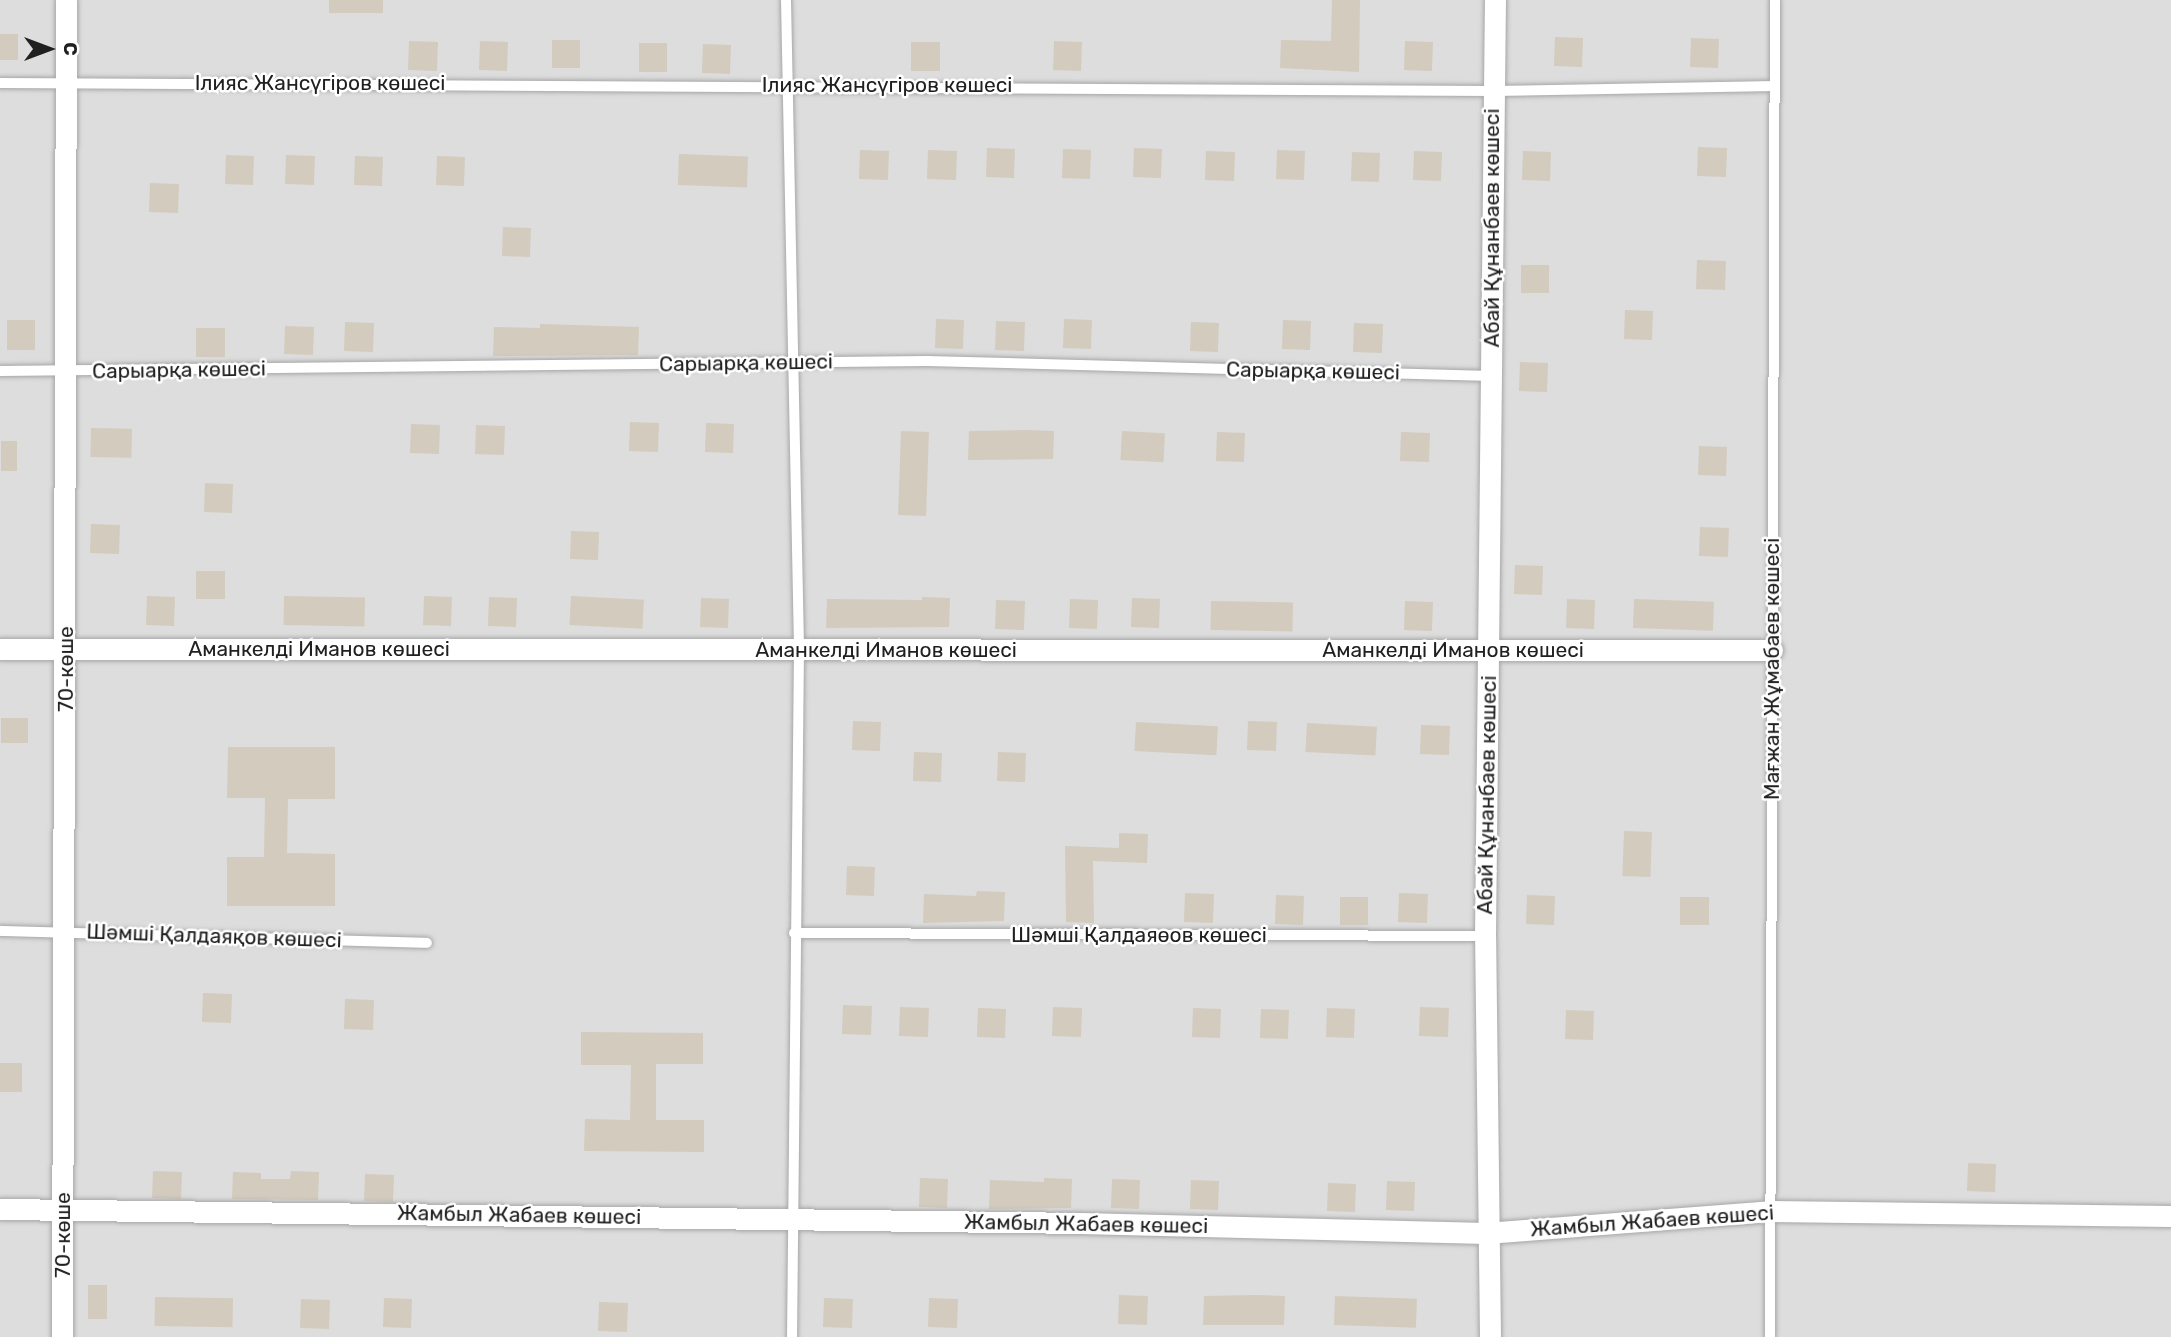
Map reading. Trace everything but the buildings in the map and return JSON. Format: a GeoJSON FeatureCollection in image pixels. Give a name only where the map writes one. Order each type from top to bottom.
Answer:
{"type":"FeatureCollection","features":[{"type":"Feature","properties":{"kind":"street","name":"70-көше"},"geometry":{"type":"LineString","coordinates":[[62,1337],[66,0]]}},
{"type":"Feature","properties":{"kind":"street","name":"Абай Құнанбаев көшесі"},"geometry":{"type":"LineString","coordinates":[[1490,1337],[1486,1233],[1485,936],[1495,0]]}},
{"type":"Feature","properties":{"kind":"street","name":"Аманкелді Иманов көшесі"},"geometry":{"type":"LineString","coordinates":[[0,649],[1772,650]]}},
{"type":"Feature","properties":{"kind":"street","name":"Жамбыл Жабаев көшесі"},"geometry":{"type":"LineString","coordinates":[[0,1209],[792,1219],[1486,1233],[1770,1211],[2171,1216]]}},
{"type":"Feature","properties":{"kind":"lane"},"geometry":{"type":"LineString","coordinates":[[786,0],[799,649],[794,933],[792,1337]]}},
{"type":"Feature","properties":{"kind":"lane","name":"Мағжан Жұмабаев көшесі"},"geometry":{"type":"LineString","coordinates":[[1770,1337],[1775,0]]}},
{"type":"Feature","properties":{"kind":"lane","name":"Ілияс Жансүгіров көшесі"},"geometry":{"type":"LineString","coordinates":[[0,83],[786,84],[1493,91],[1775,86]]}},
{"type":"Feature","properties":{"kind":"lane","name":"Сарыарқа көшесі"},"geometry":{"type":"LineString","coordinates":[[0,371],[927,361],[1492,376]]}},
{"type":"Feature","properties":{"kind":"lane","name":"Шәмші Қалдаяқов көшесі"},"geometry":{"type":"LineString","coordinates":[[0,931],[427,943]]}},
{"type":"Feature","properties":{"kind":"lane","name":"Шәмші Қалдаяөов көшесі"},"geometry":{"type":"LineString","coordinates":[[794,933],[1485,936]]}},
{"type":"Feature","properties":{"kind":"shaded area"},"geometry":{"type":"Polygon","coordinates":[[[0,0],[2171,0],[2171,1337],[0,1337],[0,0]]]}}]}
